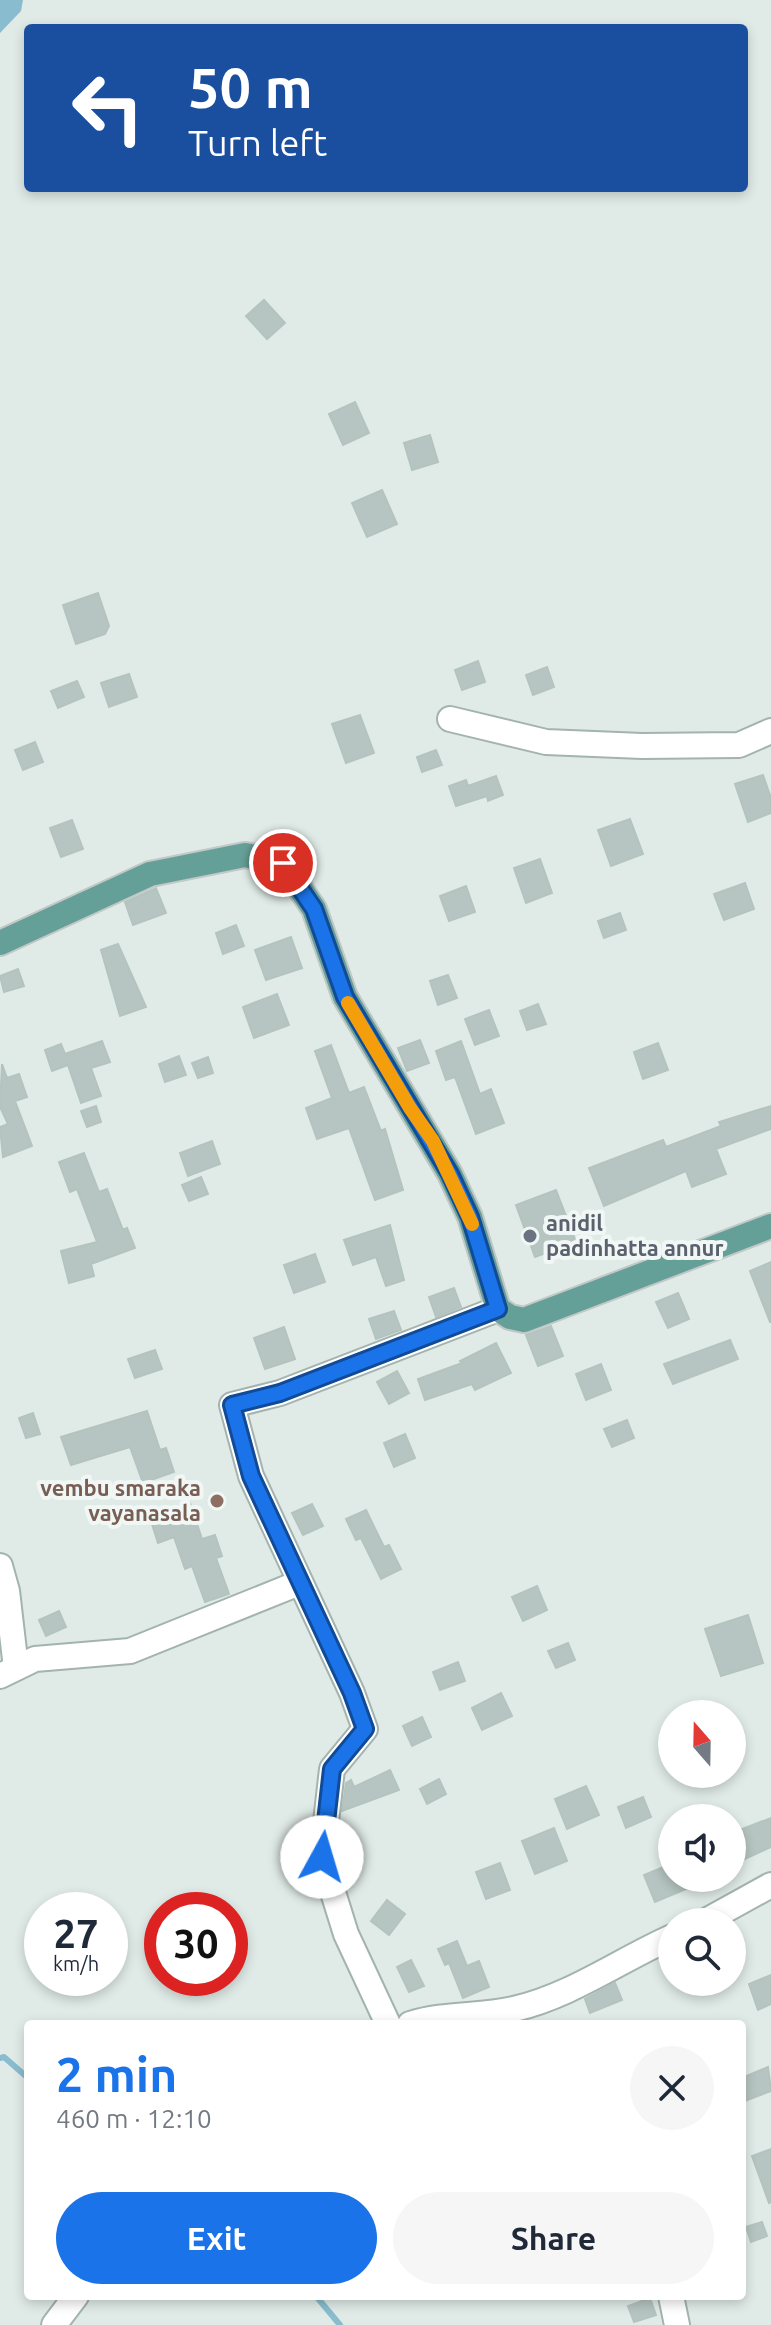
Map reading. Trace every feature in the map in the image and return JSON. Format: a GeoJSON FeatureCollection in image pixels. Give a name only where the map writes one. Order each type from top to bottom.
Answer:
{"type":"FeatureCollection","features":[{"type":"Feature","properties":{"kind":"main road"},"geometry":{"type":"LineString","coordinates":[[0,943],[150,874],[245,855],[283,863],[314,909],[345,997],[450,1174],[470,1217],[498,1309],[510,1317],[524,1320],[771,1226]]}},
{"type":"Feature","properties":{"kind":"street"},"geometry":{"type":"LineString","coordinates":[[450,719],[546,742],[642,746],[739,745],[771,731]]}},
{"type":"Feature","properties":{"kind":"street"},"geometry":{"type":"LineString","coordinates":[[386,2020],[346,1934],[322,1857],[332,1769],[365,1729],[352,1693],[251,1476],[232,1405],[294,1388],[498,1309]]}},
{"type":"Feature","properties":{"kind":"street"},"geometry":{"type":"LineString","coordinates":[[0,1566],[7,1591],[8,1672],[35,1659],[130,1651],[299,1583]]}},
{"type":"Feature","properties":{"kind":"street"},"geometry":{"type":"LineString","coordinates":[[729,1908],[771,1885]]}},
{"type":"Feature","properties":{"kind":"street"},"geometry":{"type":"LineString","coordinates":[[423,2020],[515,2009],[568,1989],[658,1944]]}},
{"type":"Feature","properties":{"kind":"street"},"geometry":{"type":"LineString","coordinates":[[54,2325],[73,2300]]}},
{"type":"Feature","properties":{"kind":"street"},"geometry":{"type":"LineString","coordinates":[[672,2300],[677,2325]]}},
{"type":"Feature","properties":{"kind":"water"},"geometry":{"type":"Polygon","coordinates":[[[0,0],[23,0],[21,11],[0,33],[0,0]]]}},
{"type":"Feature","properties":{"kind":"building"},"geometry":{"type":"Polygon","coordinates":[[[264,300],[285,323],[267,339],[246,316],[264,300]]]}},
{"type":"Feature","properties":{"kind":"building"},"geometry":{"type":"Polygon","coordinates":[[[355,402],[369,433],[343,445],[329,414],[355,402]]]}},
{"type":"Feature","properties":{"kind":"building"},"geometry":{"type":"Polygon","coordinates":[[[430,435],[438,462],[412,470],[404,443],[430,435]]]}},
{"type":"Feature","properties":{"kind":"building"},"geometry":{"type":"Polygon","coordinates":[[[382,490],[397,524],[367,537],[352,503],[382,490]]]}},
{"type":"Feature","properties":{"kind":"building"},"geometry":{"type":"Polygon","coordinates":[[[98,593],[109,626],[105,634],[76,644],[63,605],[98,593]]]}},
{"type":"Feature","properties":{"kind":"building"},"geometry":{"type":"Polygon","coordinates":[[[478,661],[485,682],[462,690],[455,670],[478,661]]]}},
{"type":"Feature","properties":{"kind":"building"},"geometry":{"type":"Polygon","coordinates":[[[547,667],[554,687],[533,695],[526,675],[547,667]]]}},
{"type":"Feature","properties":{"kind":"building"},"geometry":{"type":"Polygon","coordinates":[[[129,674],[137,697],[109,707],[101,683],[129,674]]]}},
{"type":"Feature","properties":{"kind":"building"},"geometry":{"type":"Polygon","coordinates":[[[77,681],[84,697],[58,708],[51,691],[77,681]]]}},
{"type":"Feature","properties":{"kind":"building"},"geometry":{"type":"Polygon","coordinates":[[[360,715],[374,753],[346,763],[332,724],[360,715]]]}},
{"type":"Feature","properties":{"kind":"building"},"geometry":{"type":"Polygon","coordinates":[[[35,742],[43,762],[23,770],[15,750],[35,742]]]}},
{"type":"Feature","properties":{"kind":"building"},"geometry":{"type":"Polygon","coordinates":[[[436,750],[442,765],[422,772],[417,757],[436,750]]]}},
{"type":"Feature","properties":{"kind":"building"},"geometry":{"type":"Polygon","coordinates":[[[763,775],[771,798],[771,813],[748,822],[735,784],[763,775]]]}},
{"type":"Feature","properties":{"kind":"building"},"geometry":{"type":"Polygon","coordinates":[[[496,776],[503,795],[488,801],[487,796],[456,806],[449,786],[466,780],[468,786],[496,776]]]}},
{"type":"Feature","properties":{"kind":"building"},"geometry":{"type":"Polygon","coordinates":[[[630,819],[643,854],[611,866],[598,830],[630,819]]]}},
{"type":"Feature","properties":{"kind":"building"},"geometry":{"type":"Polygon","coordinates":[[[72,820],[83,849],[61,857],[50,828],[72,820]]]}},
{"type":"Feature","properties":{"kind":"building"},"geometry":{"type":"Polygon","coordinates":[[[540,859],[552,893],[526,903],[514,868],[540,859]]]}},
{"type":"Feature","properties":{"kind":"building"},"geometry":{"type":"Polygon","coordinates":[[[745,883],[754,909],[724,920],[714,894],[745,883]]]}},
{"type":"Feature","properties":{"kind":"building"},"geometry":{"type":"Polygon","coordinates":[[[466,886],[475,912],[449,921],[440,896],[466,886]]]}},
{"type":"Feature","properties":{"kind":"building"},"geometry":{"type":"Polygon","coordinates":[[[156,888],[166,913],[133,925],[125,902],[156,888]]]}},
{"type":"Feature","properties":{"kind":"building"},"geometry":{"type":"Polygon","coordinates":[[[620,913],[626,930],[604,938],[598,921],[620,913]]]}},
{"type":"Feature","properties":{"kind":"building"},"geometry":{"type":"Polygon","coordinates":[[[236,925],[244,946],[223,954],[216,933],[236,925]]]}},
{"type":"Feature","properties":{"kind":"building"},"geometry":{"type":"Polygon","coordinates":[[[291,937],[302,968],[266,980],[255,950],[291,937]]]}},
{"type":"Feature","properties":{"kind":"building"},"geometry":{"type":"Polygon","coordinates":[[[118,944],[146,1007],[120,1016],[101,950],[118,944]]]}},
{"type":"Feature","properties":{"kind":"building"},"geometry":{"type":"Polygon","coordinates":[[[18,969],[24,986],[4,992],[0,976],[18,969]]]}},
{"type":"Feature","properties":{"kind":"building"},"geometry":{"type":"Polygon","coordinates":[[[448,975],[457,998],[438,1005],[430,981],[448,975]]]}},
{"type":"Feature","properties":{"kind":"building"},"geometry":{"type":"Polygon","coordinates":[[[277,994],[289,1025],[254,1038],[243,1007],[277,994]]]}},
{"type":"Feature","properties":{"kind":"building"},"geometry":{"type":"Polygon","coordinates":[[[538,1004],[546,1024],[527,1030],[520,1011],[538,1004]]]}},
{"type":"Feature","properties":{"kind":"building"},"geometry":{"type":"Polygon","coordinates":[[[489,1010],[499,1036],[475,1045],[465,1019],[489,1010]]]}},
{"type":"Feature","properties":{"kind":"building"},"geometry":{"type":"Polygon","coordinates":[[[420,1040],[429,1063],[407,1071],[398,1048],[420,1040]]]}},
{"type":"Feature","properties":{"kind":"building"},"geometry":{"type":"Polygon","coordinates":[[[102,1041],[110,1062],[91,1068],[101,1096],[81,1103],[68,1065],[52,1071],[45,1050],[61,1044],[65,1054],[102,1041]]]}},
{"type":"Feature","properties":{"kind":"building"},"geometry":{"type":"Polygon","coordinates":[[[461,1041],[480,1094],[491,1089],[504,1123],[476,1134],[455,1077],[446,1080],[436,1051],[461,1041]]]}},
{"type":"Feature","properties":{"kind":"building"},"geometry":{"type":"Polygon","coordinates":[[[658,1043],[668,1070],[643,1079],[634,1052],[658,1043]]]}},
{"type":"Feature","properties":{"kind":"building"},"geometry":{"type":"Polygon","coordinates":[[[331,1045],[349,1093],[364,1087],[381,1131],[385,1129],[403,1190],[375,1200],[349,1128],[317,1139],[306,1108],[332,1098],[315,1051],[331,1045]]]}},
{"type":"Feature","properties":{"kind":"building"},"geometry":{"type":"Polygon","coordinates":[[[179,1056],[186,1075],[165,1082],[159,1064],[179,1056]]]}},
{"type":"Feature","properties":{"kind":"building"},"geometry":{"type":"Polygon","coordinates":[[[208,1057],[213,1073],[198,1078],[192,1063],[208,1057]]]}},
{"type":"Feature","properties":{"kind":"building"},"geometry":{"type":"Polygon","coordinates":[[[2,1064],[7,1078],[19,1074],[27,1097],[15,1101],[32,1146],[3,1157],[0,1127],[8,1124],[0,1107],[2,1064]]]}},
{"type":"Feature","properties":{"kind":"building"},"geometry":{"type":"Polygon","coordinates":[[[96,1106],[101,1122],[87,1127],[81,1111],[96,1106]]]}},
{"type":"Feature","properties":{"kind":"building"},"geometry":{"type":"Polygon","coordinates":[[[771,1106],[771,1129],[716,1149],[726,1174],[692,1187],[686,1171],[604,1206],[589,1168],[663,1140],[666,1147],[721,1126],[719,1122],[771,1106]]]}},
{"type":"Feature","properties":{"kind":"building"},"geometry":{"type":"Polygon","coordinates":[[[212,1141],[220,1164],[188,1176],[180,1153],[212,1141]]]}},
{"type":"Feature","properties":{"kind":"building"},"geometry":{"type":"Polygon","coordinates":[[[84,1153],[99,1192],[107,1189],[123,1230],[127,1228],[135,1248],[91,1264],[94,1276],[69,1283],[61,1251],[97,1242],[77,1189],[70,1192],[59,1162],[84,1153]]]}},
{"type":"Feature","properties":{"kind":"building"},"geometry":{"type":"Polygon","coordinates":[[[201,1177],[208,1194],[189,1201],[182,1185],[201,1177]]]}},
{"type":"Feature","properties":{"kind":"building"},"geometry":{"type":"Polygon","coordinates":[[[556,1190],[576,1242],[535,1257],[516,1205],[556,1190]]]}},
{"type":"Feature","properties":{"kind":"building"},"geometry":{"type":"Polygon","coordinates":[[[390,1225],[404,1280],[386,1286],[376,1257],[353,1265],[344,1240],[390,1225]]]}},
{"type":"Feature","properties":{"kind":"building"},"geometry":{"type":"Polygon","coordinates":[[[315,1254],[325,1282],[294,1293],[284,1265],[315,1254]]]}},
{"type":"Feature","properties":{"kind":"building"},"geometry":{"type":"Polygon","coordinates":[[[771,1262],[771,1322],[770,1322],[750,1271],[771,1262]]]}},
{"type":"Feature","properties":{"kind":"building"},"geometry":{"type":"Polygon","coordinates":[[[454,1288],[461,1307],[436,1317],[429,1297],[454,1288]]]}},
{"type":"Feature","properties":{"kind":"building"},"geometry":{"type":"Polygon","coordinates":[[[678,1293],[689,1319],[668,1328],[656,1302],[678,1293]]]}},
{"type":"Feature","properties":{"kind":"building"},"geometry":{"type":"Polygon","coordinates":[[[394,1311],[401,1330],[376,1339],[369,1319],[394,1311]]]}},
{"type":"Feature","properties":{"kind":"building"},"geometry":{"type":"Polygon","coordinates":[[[551,1326],[563,1356],[538,1366],[526,1335],[551,1326]]]}},
{"type":"Feature","properties":{"kind":"building"},"geometry":{"type":"Polygon","coordinates":[[[284,1327],[295,1359],[265,1369],[254,1338],[284,1327]]]}},
{"type":"Feature","properties":{"kind":"building"},"geometry":{"type":"Polygon","coordinates":[[[730,1340],[738,1359],[673,1384],[664,1364],[730,1340]]]}},
{"type":"Feature","properties":{"kind":"building"},"geometry":{"type":"Polygon","coordinates":[[[496,1343],[511,1373],[475,1390],[472,1384],[425,1400],[418,1379],[462,1363],[460,1361],[496,1343]]]}},
{"type":"Feature","properties":{"kind":"building"},"geometry":{"type":"Polygon","coordinates":[[[155,1350],[162,1369],[135,1378],[128,1359],[155,1350]]]}},
{"type":"Feature","properties":{"kind":"building"},"geometry":{"type":"Polygon","coordinates":[[[601,1364],[611,1390],[586,1400],[576,1374],[601,1364]]]}},
{"type":"Feature","properties":{"kind":"building"},"geometry":{"type":"Polygon","coordinates":[[[397,1371],[409,1393],[389,1404],[377,1382],[397,1371]]]}},
{"type":"Feature","properties":{"kind":"building"},"geometry":{"type":"Polygon","coordinates":[[[147,1411],[160,1450],[166,1448],[174,1472],[143,1483],[130,1447],[71,1465],[61,1437],[147,1411]]]}},
{"type":"Feature","properties":{"kind":"building"},"geometry":{"type":"Polygon","coordinates":[[[33,1413],[40,1434],[26,1438],[19,1418],[33,1413]]]}},
{"type":"Feature","properties":{"kind":"building"},"geometry":{"type":"Polygon","coordinates":[[[627,1420],[634,1438],[612,1447],[604,1429],[627,1420]]]}},
{"type":"Feature","properties":{"kind":"building"},"geometry":{"type":"Polygon","coordinates":[[[405,1434],[415,1458],[394,1467],[384,1443],[405,1434]]]}},
{"type":"Feature","properties":{"kind":"building"},"geometry":{"type":"Polygon","coordinates":[[[190,1503],[202,1539],[215,1535],[222,1556],[216,1558],[229,1594],[205,1602],[192,1566],[185,1569],[174,1537],[158,1543],[150,1518],[190,1503]]]}},
{"type":"Feature","properties":{"kind":"building"},"geometry":{"type":"Polygon","coordinates":[[[312,1504],[323,1526],[303,1535],[292,1513],[312,1504]]]}},
{"type":"Feature","properties":{"kind":"building"},"geometry":{"type":"Polygon","coordinates":[[[366,1510],[384,1547],[389,1545],[401,1569],[381,1579],[361,1538],[356,1540],[346,1519],[366,1510]]]}},
{"type":"Feature","properties":{"kind":"building"},"geometry":{"type":"Polygon","coordinates":[[[537,1586],[547,1610],[523,1621],[512,1597],[537,1586]]]}},
{"type":"Feature","properties":{"kind":"building"},"geometry":{"type":"Polygon","coordinates":[[[59,1611],[66,1627],[46,1636],[39,1620],[59,1611]]]}},
{"type":"Feature","properties":{"kind":"building"},"geometry":{"type":"Polygon","coordinates":[[[748,1615],[763,1663],[721,1676],[705,1629],[748,1615]]]}},
{"type":"Feature","properties":{"kind":"building"},"geometry":{"type":"Polygon","coordinates":[[[568,1643],[575,1660],[556,1668],[548,1651],[568,1643]]]}},
{"type":"Feature","properties":{"kind":"building"},"geometry":{"type":"Polygon","coordinates":[[[458,1662],[465,1681],[440,1690],[433,1672],[458,1662]]]}},
{"type":"Feature","properties":{"kind":"building"},"geometry":{"type":"Polygon","coordinates":[[[501,1693],[512,1716],[482,1730],[472,1708],[501,1693]]]}},
{"type":"Feature","properties":{"kind":"building"},"geometry":{"type":"Polygon","coordinates":[[[422,1717],[431,1737],[412,1746],[403,1726],[422,1717]]]}},
{"type":"Feature","properties":{"kind":"building"},"geometry":{"type":"Polygon","coordinates":[[[390,1770],[399,1790],[342,1811],[346,1783],[351,1780],[354,1787],[390,1770]]]}},
{"type":"Feature","properties":{"kind":"building"},"geometry":{"type":"Polygon","coordinates":[[[439,1779],[446,1794],[427,1804],[420,1789],[439,1779]]]}},
{"type":"Feature","properties":{"kind":"building"},"geometry":{"type":"Polygon","coordinates":[[[586,1786],[599,1815],[567,1829],[555,1799],[586,1786]]]}},
{"type":"Feature","properties":{"kind":"building"},"geometry":{"type":"Polygon","coordinates":[[[643,1797],[651,1817],[626,1828],[618,1807],[643,1797]]]}},
{"type":"Feature","properties":{"kind":"building"},"geometry":{"type":"Polygon","coordinates":[[[771,1818],[771,1847],[746,1859],[746,1828],[771,1818]]]}},
{"type":"Feature","properties":{"kind":"building"},"geometry":{"type":"Polygon","coordinates":[[[554,1828],[567,1861],[535,1874],[522,1841],[554,1828]]]}},
{"type":"Feature","properties":{"kind":"building"},"geometry":{"type":"Polygon","coordinates":[[[500,1863],[510,1890],[486,1899],[476,1872],[500,1863]]]}},
{"type":"Feature","properties":{"kind":"building"},"geometry":{"type":"Polygon","coordinates":[[[658,1869],[658,1892],[679,1892],[655,1902],[644,1875],[658,1869]]]}},
{"type":"Feature","properties":{"kind":"building"},"geometry":{"type":"Polygon","coordinates":[[[387,1900],[405,1914],[389,1935],[371,1921],[387,1900]]]}},
{"type":"Feature","properties":{"kind":"building"},"geometry":{"type":"Polygon","coordinates":[[[457,1941],[467,1966],[479,1961],[489,1987],[463,1998],[449,1963],[445,1965],[438,1949],[457,1941]]]}},
{"type":"Feature","properties":{"kind":"building"},"geometry":{"type":"Polygon","coordinates":[[[411,1960],[424,1986],[409,1992],[397,1967],[411,1960]]]}},
{"type":"Feature","properties":{"kind":"building"},"geometry":{"type":"Polygon","coordinates":[[[771,1975],[771,2004],[758,2010],[749,1984],[771,1975]]]}},
{"type":"Feature","properties":{"kind":"building"},"geometry":{"type":"Polygon","coordinates":[[[615,1983],[622,2000],[590,2013],[585,1999],[615,1983]]]}},
{"type":"Feature","properties":{"kind":"building"},"geometry":{"type":"Polygon","coordinates":[[[768,2067],[771,2091],[746,2100],[746,2076],[768,2067]]]}},
{"type":"Feature","properties":{"kind":"building"},"geometry":{"type":"Polygon","coordinates":[[[771,2149],[771,2202],[769,2203],[752,2156],[771,2149]]]}},
{"type":"Feature","properties":{"kind":"building"},"geometry":{"type":"Polygon","coordinates":[[[762,2222],[767,2236],[751,2242],[746,2227],[762,2222]]]}},
{"type":"Feature","properties":{"kind":"building"},"geometry":{"type":"Polygon","coordinates":[[[651,2300],[656,2315],[634,2322],[628,2306],[651,2300]]]}},
{"type":"Feature","properties":{"kind":"waterway"},"geometry":{"type":"LineString","coordinates":[[0,2058],[4,2057],[24,2074]]}},
{"type":"Feature","properties":{"kind":"waterway"},"geometry":{"type":"LineString","coordinates":[[319,2300],[340,2325]]}},
{"type":"Feature","properties":{"kind":"slow traffic"},"geometry":{"type":"LineString","coordinates":[[348,1003],[433,1141],[472,1224]]}},
{"type":"Feature","properties":{"kind":"place","name":"anidil padinhatta annur"},"geometry":{"type":"Point","coordinates":[530,1236]}},
{"type":"Feature","properties":{"kind":"place","name":"vembu smaraka vayanasala"},"geometry":{"type":"Point","coordinates":[217,1501]}},
{"type":"Feature","properties":{"kind":"route"},"geometry":{"type":"LineString","coordinates":[[283,863],[314,909],[345,997],[450,1174],[470,1217],[498,1309],[280,1393],[232,1405],[251,1476],[352,1693],[365,1729],[332,1769],[322,1857]]}}]}
